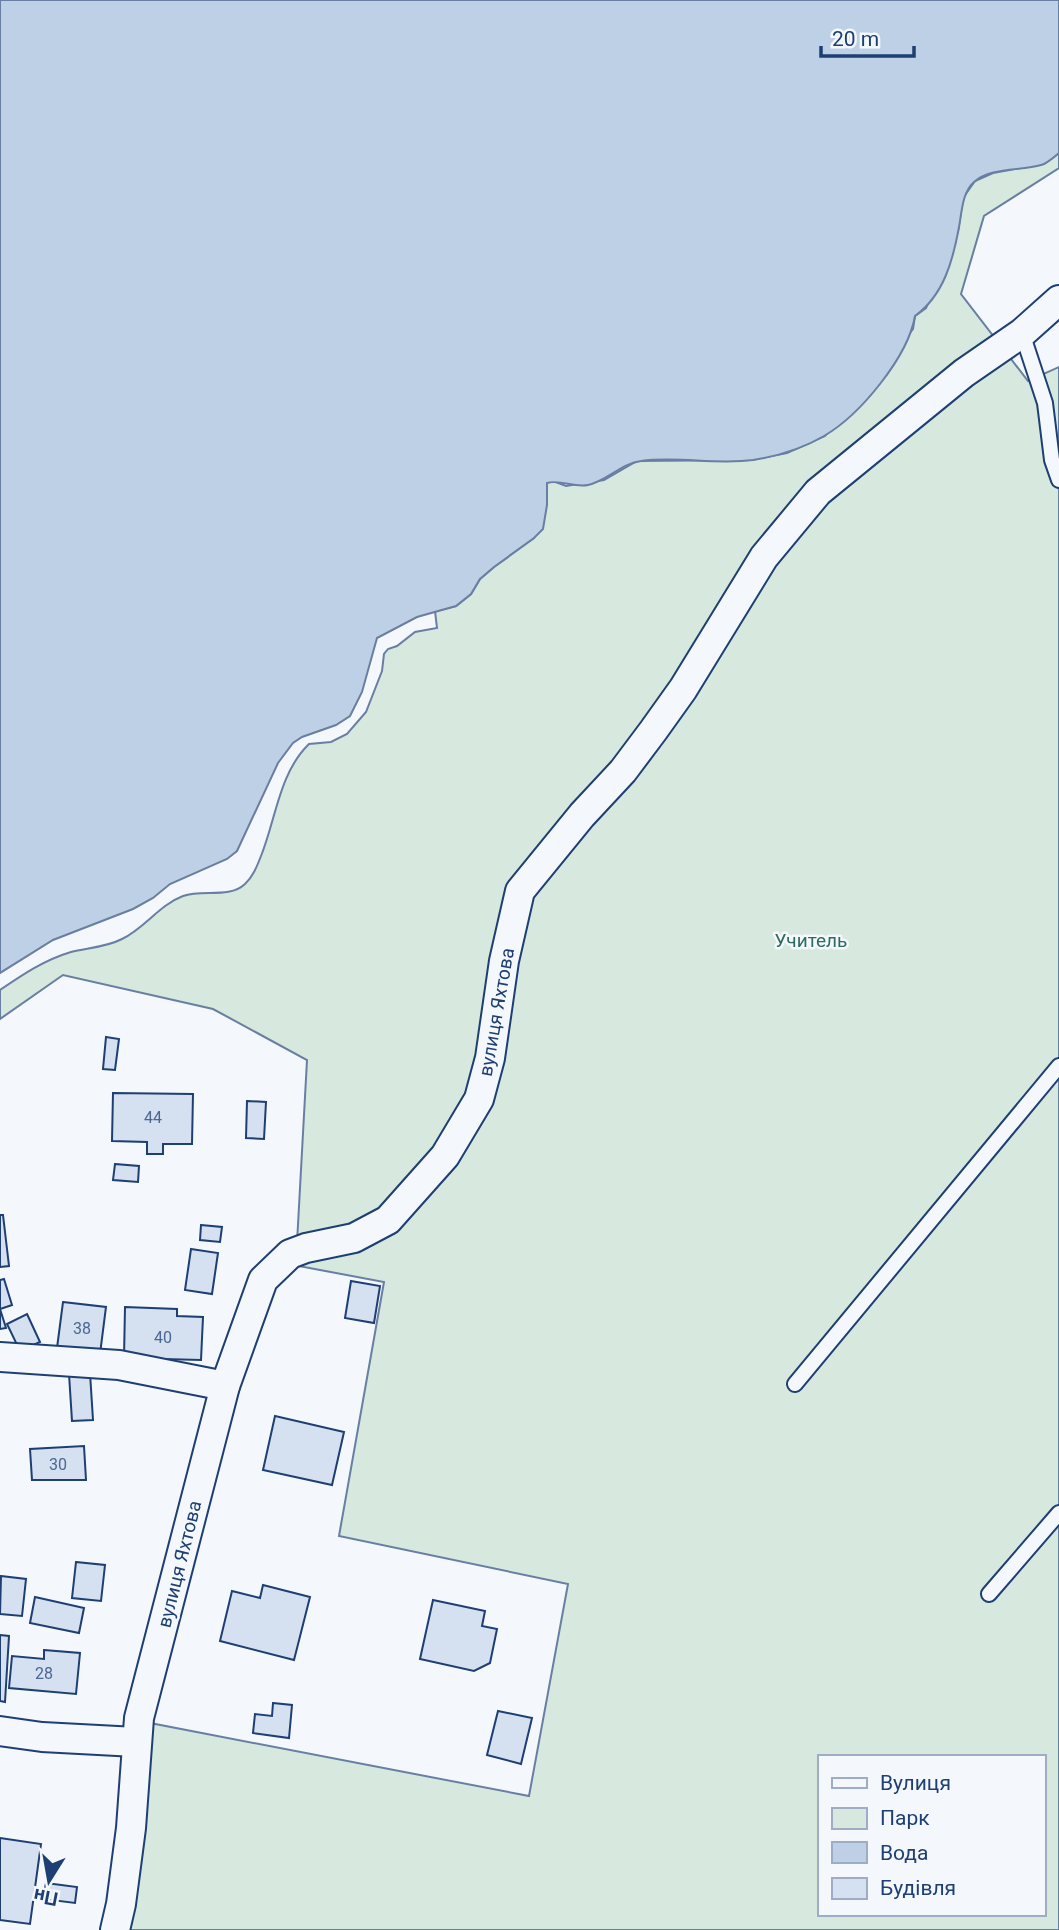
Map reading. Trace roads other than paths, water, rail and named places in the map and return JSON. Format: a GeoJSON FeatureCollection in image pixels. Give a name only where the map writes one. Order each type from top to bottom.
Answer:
{"type":"FeatureCollection","features":[{"type":"Feature","properties":{"kind":"street"},"geometry":{"type":"LineString","coordinates":[[1022,333],[1059,300]]}},
{"type":"Feature","properties":{"kind":"street","name":"вулиця Яхтова"},"geometry":{"type":"LineString","coordinates":[[115,1930],[131,1828],[139,1718],[225,1386],[263,1280],[290,1254],[354,1238],[388,1220],[445,1156],[479,1099],[490,1058],[504,961],[524,886],[582,815],[623,771],[653,731],[683,689],[764,557],[818,492],[964,373],[1022,333]]}},
{"type":"Feature","properties":{"kind":"street"},"geometry":{"type":"LineString","coordinates":[[0,1357],[118,1365],[225,1386]]}},
{"type":"Feature","properties":{"kind":"street"},"geometry":{"type":"LineString","coordinates":[[0,1731],[42,1737],[136,1742]]}},
{"type":"Feature","properties":{"kind":"lane"},"geometry":{"type":"LineString","coordinates":[[1022,333],[1045,403],[1052,460],[1059,480]]}},
{"type":"Feature","properties":{"kind":"lane"},"geometry":{"type":"LineString","coordinates":[[795,1384],[1059,1066]]}},
{"type":"Feature","properties":{"kind":"lane"},"geometry":{"type":"LineString","coordinates":[[989,1594],[1059,1513]]}},
{"type":"Feature","properties":{"kind":"water"},"geometry":{"type":"Polygon","coordinates":[[[0,0],[1059,0],[1059,153],[1041,165],[988,174],[970,186],[963,203],[950,264],[940,287],[925,308],[915,316],[903,349],[880,384],[867,400],[838,426],[807,445],[762,458],[725,462],[669,459],[641,461],[627,465],[588,485],[547,483],[543,529],[534,538],[480,579],[471,594],[456,606],[417,617],[377,638],[362,692],[350,716],[336,725],[293,743],[278,763],[237,851],[227,859],[170,884],[133,909],[53,940],[0,973],[0,0]]]}},
{"type":"Feature","properties":{"kind":"park label","name":"Учитель"},"geometry":{"type":"Point","coordinates":[811,940]}}]}
